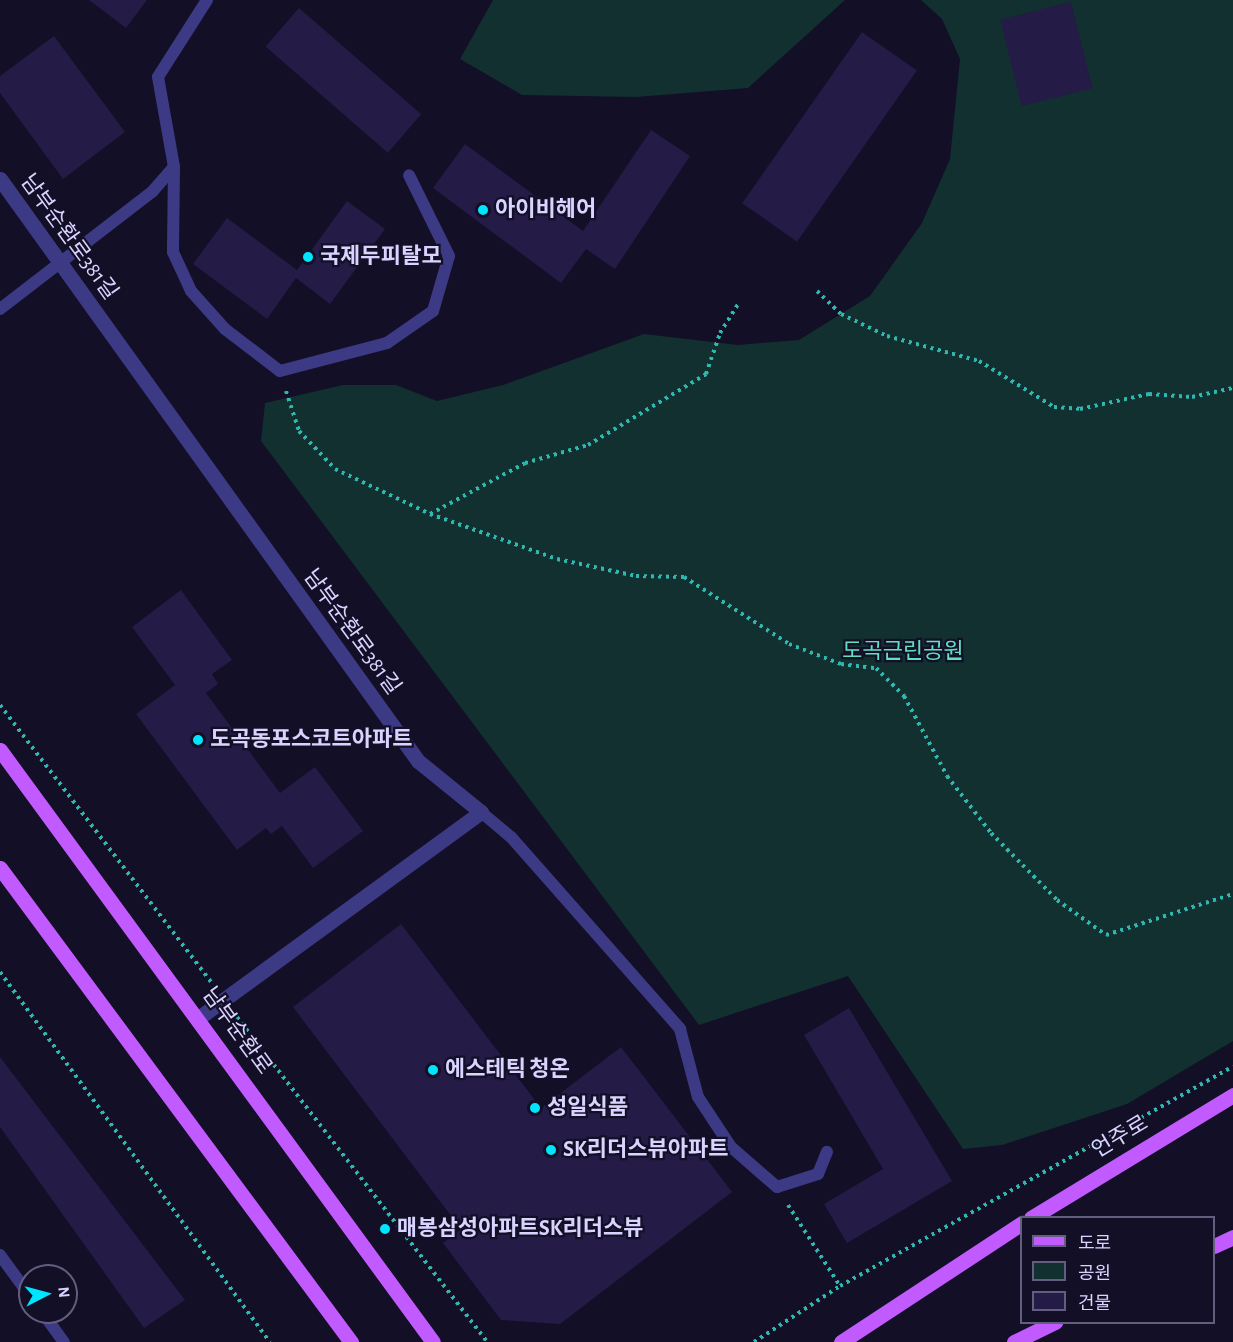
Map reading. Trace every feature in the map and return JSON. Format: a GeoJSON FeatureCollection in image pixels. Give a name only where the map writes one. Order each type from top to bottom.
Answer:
{"type":"FeatureCollection","features":[{"type":"Feature","properties":{"kind":"main road","name":"남부순환로"},"geometry":{"type":"LineString","coordinates":[[0,750],[199,1018],[433,1342]]}},
{"type":"Feature","properties":{"kind":"main road"},"geometry":{"type":"LineString","coordinates":[[0,868],[351,1342]]}},
{"type":"Feature","properties":{"kind":"main road","name":"언주로"},"geometry":{"type":"LineString","coordinates":[[1034,1216],[1233,1095]]}},
{"type":"Feature","properties":{"kind":"main road"},"geometry":{"type":"LineString","coordinates":[[841,1342],[1020,1224]]}},
{"type":"Feature","properties":{"kind":"main road"},"geometry":{"type":"LineString","coordinates":[[1215,1246],[1233,1237]]}},
{"type":"Feature","properties":{"kind":"main road"},"geometry":{"type":"LineString","coordinates":[[1014,1342],[1052,1324]]}},
{"type":"Feature","properties":{"kind":"street","name":"남부순환로381길"},"geometry":{"type":"LineString","coordinates":[[0,179],[418,761],[481,812]]}},
{"type":"Feature","properties":{"kind":"street"},"geometry":{"type":"LineString","coordinates":[[199,1018],[481,812]]}},
{"type":"Feature","properties":{"kind":"lane"},"geometry":{"type":"LineString","coordinates":[[207,0],[158,77],[174,167],[173,252],[191,291],[225,329],[280,372],[387,343],[433,311],[449,256],[409,175]]}},
{"type":"Feature","properties":{"kind":"lane"},"geometry":{"type":"LineString","coordinates":[[0,309],[62,265],[152,192],[174,167]]}},
{"type":"Feature","properties":{"kind":"lane"},"geometry":{"type":"LineString","coordinates":[[481,812],[511,837],[660,1001],[680,1029],[698,1097],[731,1148],[777,1187],[818,1174],[827,1152]]}},
{"type":"Feature","properties":{"kind":"lane"},"geometry":{"type":"LineString","coordinates":[[0,1255],[18,1280]]}},
{"type":"Feature","properties":{"kind":"lane"},"geometry":{"type":"LineString","coordinates":[[51,1324],[64,1342]]}},
{"type":"Feature","properties":{"kind":"path"},"geometry":{"type":"LineString","coordinates":[[817,291],[841,314],[887,336],[979,361],[1054,407],[1080,409],[1149,394],[1192,397],[1233,388]]}},
{"type":"Feature","properties":{"kind":"path"},"geometry":{"type":"LineString","coordinates":[[430,514],[525,463],[588,445],[706,374],[720,333],[739,302]]}},
{"type":"Feature","properties":{"kind":"path"},"geometry":{"type":"LineString","coordinates":[[280,372],[299,431],[335,469],[430,514],[557,559],[636,576],[684,577],[789,644],[841,664],[876,668],[904,696],[947,776],[991,833],[1057,900],[1106,935],[1233,894]]}},
{"type":"Feature","properties":{"kind":"path"},"geometry":{"type":"LineString","coordinates":[[0,705],[487,1342]]}},
{"type":"Feature","properties":{"kind":"path"},"geometry":{"type":"LineString","coordinates":[[0,972],[270,1342]]}},
{"type":"Feature","properties":{"kind":"path"},"geometry":{"type":"LineString","coordinates":[[754,1342],[840,1286],[1233,1066]]}},
{"type":"Feature","properties":{"kind":"path"},"geometry":{"type":"LineString","coordinates":[[777,1187],[840,1286]]}},
{"type":"Feature","properties":{"kind":"green space"},"geometry":{"type":"Polygon","coordinates":[[[493,0],[845,0],[748,88],[636,97],[522,95],[460,59],[493,0]]]}},
{"type":"Feature","properties":{"kind":"green space","name":"도곡근린공원"},"geometry":{"type":"Polygon","coordinates":[[[921,0],[1233,0],[1233,1041],[1127,1104],[1002,1145],[963,1149],[848,976],[699,1025],[261,441],[265,403],[343,385],[396,385],[437,401],[503,385],[644,334],[738,345],[799,340],[870,296],[922,223],[950,159],[960,59],[942,19],[921,0]]]}},
{"type":"Feature","properties":{"kind":"building"},"geometry":{"type":"Polygon","coordinates":[[[89,0],[147,0],[126,28],[89,0]]]}},
{"type":"Feature","properties":{"kind":"building"},"geometry":{"type":"Polygon","coordinates":[[[1071,2],[1093,88],[1022,106],[1000,20],[1071,2]]]}},
{"type":"Feature","properties":{"kind":"building"},"geometry":{"type":"Polygon","coordinates":[[[299,8],[421,114],[388,153],[266,46],[299,8]]]}},
{"type":"Feature","properties":{"kind":"building"},"geometry":{"type":"Polygon","coordinates":[[[862,32],[917,70],[797,242],[742,203],[862,32]]]}},
{"type":"Feature","properties":{"kind":"building"},"geometry":{"type":"Polygon","coordinates":[[[54,36],[125,132],[63,179],[0,93],[0,76],[54,36]]]}},
{"type":"Feature","properties":{"kind":"building"},"geometry":{"type":"Polygon","coordinates":[[[651,130],[690,156],[615,269],[586,249],[561,283],[433,188],[465,144],[583,231],[651,130]]]}},
{"type":"Feature","properties":{"kind":"building"},"geometry":{"type":"Polygon","coordinates":[[[347,201],[385,229],[330,304],[296,278],[267,319],[193,264],[227,218],[297,270],[347,201]]]}},
{"type":"Feature","properties":{"kind":"building","name":"도곡동포스코트아파트"},"geometry":{"type":"Polygon","coordinates":[[[181,590],[232,660],[212,674],[218,684],[206,693],[280,793],[315,767],[363,831],[313,868],[282,826],[271,834],[266,828],[237,850],[136,714],[175,685],[132,627],[181,590]]]}},
{"type":"Feature","properties":{"kind":"building","name":"SK리더스뷰아파트"},"geometry":{"type":"Polygon","coordinates":[[[401,924],[541,1108],[621,1047],[732,1192],[560,1324],[501,1320],[443,1243],[461,1229],[293,1007],[401,924]]]}},
{"type":"Feature","properties":{"kind":"building"},"geometry":{"type":"Polygon","coordinates":[[[849,1008],[952,1181],[847,1243],[824,1204],[883,1169],[804,1035],[849,1008]]]}},
{"type":"Feature","properties":{"kind":"building"},"geometry":{"type":"Polygon","coordinates":[[[0,1057],[185,1300],[144,1328],[0,1127],[0,1057]]]}},
{"type":"Feature","properties":{"kind":"place","name":"아이비헤어"},"geometry":{"type":"Point","coordinates":[483,210]}},
{"type":"Feature","properties":{"kind":"place","name":"국제두피탈모"},"geometry":{"type":"Point","coordinates":[308,257]}},
{"type":"Feature","properties":{"kind":"place","name":"도곡동포스코트아파트"},"geometry":{"type":"Point","coordinates":[198,740]}},
{"type":"Feature","properties":{"kind":"place","name":"에스테틱 청온"},"geometry":{"type":"Point","coordinates":[433,1070]}},
{"type":"Feature","properties":{"kind":"place","name":"성일식품"},"geometry":{"type":"Point","coordinates":[535,1108]}},
{"type":"Feature","properties":{"kind":"place","name":"SK리더스뷰아파트"},"geometry":{"type":"Point","coordinates":[551,1150]}},
{"type":"Feature","properties":{"kind":"place","name":"매봉삼성아파트SK리더스뷰"},"geometry":{"type":"Point","coordinates":[385,1229]}}]}
